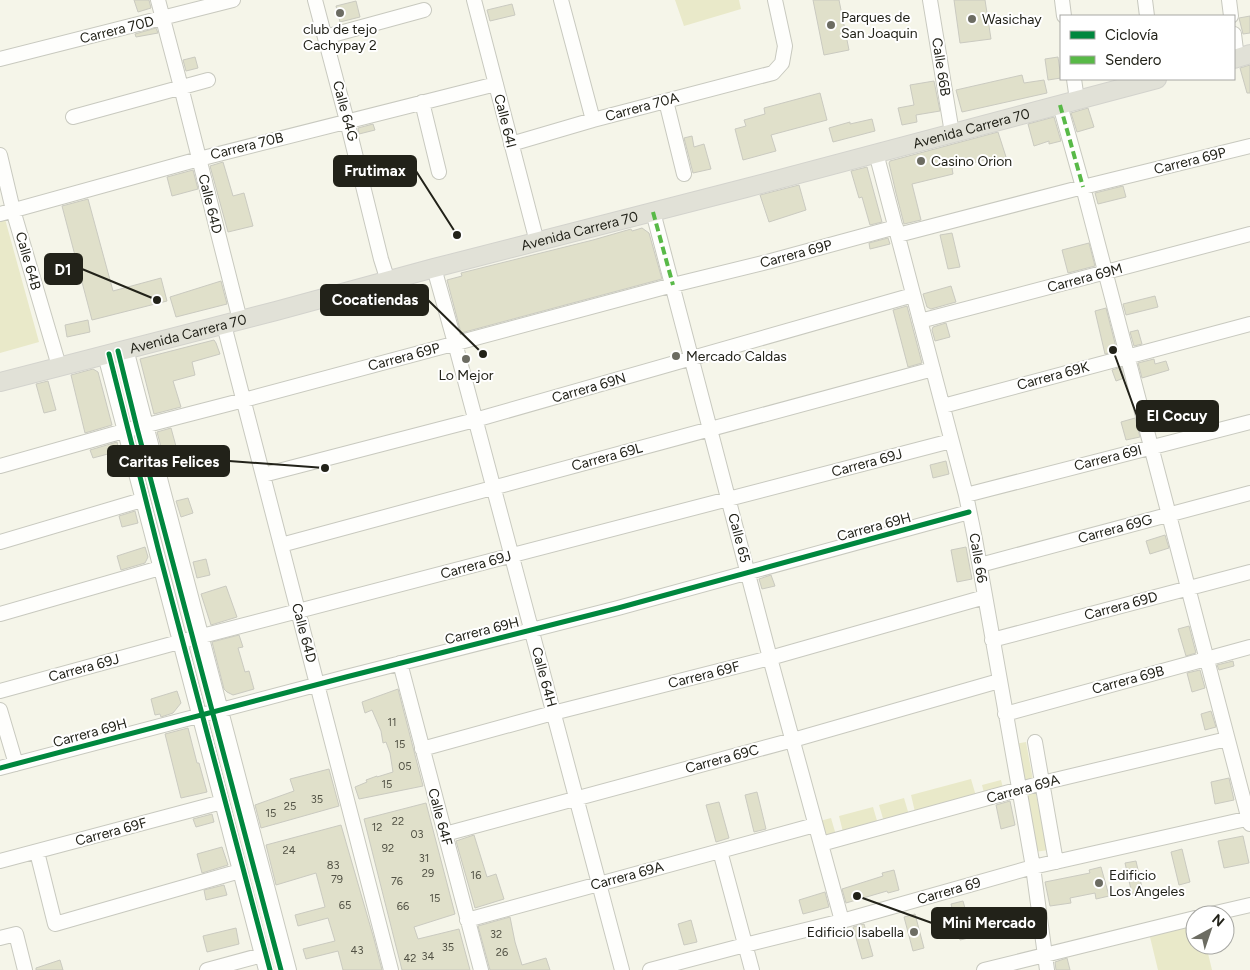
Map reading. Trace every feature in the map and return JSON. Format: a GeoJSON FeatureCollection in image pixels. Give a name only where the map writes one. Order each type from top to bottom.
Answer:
{"type":"FeatureCollection","features":[{"type":"Feature","properties":{"kind":"main road","name":"Avenida Carrera 70"},"geometry":{"type":"LineString","coordinates":[[0,382],[232,323],[434,268],[1153,80]]}},
{"type":"Feature","properties":{"kind":"street","name":"Calle 64D"},"geometry":{"type":"LineString","coordinates":[[158,0],[199,159],[232,323],[244,400],[391,970]]}},
{"type":"Feature","properties":{"kind":"street","name":"Carrera 70D"},"geometry":{"type":"LineString","coordinates":[[0,59],[233,0]]}},
{"type":"Feature","properties":{"kind":"street","name":"Calle 64G"},"geometry":{"type":"LineString","coordinates":[[315,0],[348,121],[388,281]]}},
{"type":"Feature","properties":{"kind":"street","name":"Calle 64I"},"geometry":{"type":"LineString","coordinates":[[474,0],[537,242]]}},
{"type":"Feature","properties":{"kind":"street"},"geometry":{"type":"LineString","coordinates":[[561,0],[593,120]]}},
{"type":"Feature","properties":{"kind":"street","name":"Carrera 70A"},"geometry":{"type":"LineString","coordinates":[[511,144],[593,120],[773,73],[782,63],[785,46],[776,0]]}},
{"type":"Feature","properties":{"kind":"street","name":"Calle 66B"},"geometry":{"type":"LineString","coordinates":[[930,0],[952,133]]}},
{"type":"Feature","properties":{"kind":"street"},"geometry":{"type":"LineString","coordinates":[[1062,0],[1064,15]]}},
{"type":"Feature","properties":{"kind":"street"},"geometry":{"type":"LineString","coordinates":[[1145,0],[1148,15]]}},
{"type":"Feature","properties":{"kind":"street"},"geometry":{"type":"LineString","coordinates":[[1228,0],[1231,15]]}},
{"type":"Feature","properties":{"kind":"street"},"geometry":{"type":"LineString","coordinates":[[325,37],[424,10]]}},
{"type":"Feature","properties":{"kind":"street"},"geometry":{"type":"LineString","coordinates":[[1235,38],[1240,57]]}},
{"type":"Feature","properties":{"kind":"street"},"geometry":{"type":"LineString","coordinates":[[73,117],[208,80]]}},
{"type":"Feature","properties":{"kind":"street"},"geometry":{"type":"LineString","coordinates":[[1074,80],[1077,100]]}},
{"type":"Feature","properties":{"kind":"street","name":"Carrera 70B"},"geometry":{"type":"LineString","coordinates":[[6,212],[199,159],[496,84]]}},
{"type":"Feature","properties":{"kind":"street"},"geometry":{"type":"LineString","coordinates":[[666,101],[684,174]]}},
{"type":"Feature","properties":{"kind":"street"},"geometry":{"type":"LineString","coordinates":[[422,102],[439,172]]}},
{"type":"Feature","properties":{"kind":"street"},"geometry":{"type":"LineString","coordinates":[[1060,105],[1084,187],[1206,659],[1250,820]]}},
{"type":"Feature","properties":{"kind":"street","name":"Carrera 69P"},"geometry":{"type":"LineString","coordinates":[[0,466],[146,425],[672,285],[1250,146]]}},
{"type":"Feature","properties":{"kind":"street","name":"Calle 66"},"geometry":{"type":"LineString","coordinates":[[876,153],[966,495],[1033,867],[1047,970]]}},
{"type":"Feature","properties":{"kind":"street","name":"Calle 64B"},"geometry":{"type":"LineString","coordinates":[[0,155],[6,212],[59,366]]}},
{"type":"Feature","properties":{"kind":"street","name":"Calle 65"},"geometry":{"type":"LineString","coordinates":[[653,212],[770,658],[842,921]]}},
{"type":"Feature","properties":{"kind":"street","name":"Carrera 69M"},"geometry":{"type":"LineString","coordinates":[[920,321],[1250,234]]}},
{"type":"Feature","properties":{"kind":"street","name":"Calle 64H"},"geometry":{"type":"LineString","coordinates":[[434,268],[622,970]]}},
{"type":"Feature","properties":{"kind":"street","name":"Carrera 69N"},"geometry":{"type":"LineString","coordinates":[[263,475],[475,420],[913,295]]}},
{"type":"Feature","properties":{"kind":"street","name":"Carrera 69K"},"geometry":{"type":"LineString","coordinates":[[943,406],[1250,324]]}},
{"type":"Feature","properties":{"kind":"street"},"geometry":{"type":"LineString","coordinates":[[126,349],[289,970]]}},
{"type":"Feature","properties":{"kind":"street"},"geometry":{"type":"LineString","coordinates":[[105,355],[266,970]]}},
{"type":"Feature","properties":{"kind":"street","name":"Carrera 69L"},"geometry":{"type":"LineString","coordinates":[[281,546],[933,369]]}},
{"type":"Feature","properties":{"kind":"street","name":"Carrera 69I"},"geometry":{"type":"LineString","coordinates":[[966,495],[1250,422]]}},
{"type":"Feature","properties":{"kind":"street","name":"Carrera 69J"},"geometry":{"type":"LineString","coordinates":[[0,691],[179,642],[951,441]]}},
{"type":"Feature","properties":{"kind":"street","name":"Carrera 69G"},"geometry":{"type":"LineString","coordinates":[[980,565],[1250,493]]}},
{"type":"Feature","properties":{"kind":"street"},"geometry":{"type":"LineString","coordinates":[[0,542],[142,500]]}},
{"type":"Feature","properties":{"kind":"street","name":"Carrera 69H"},"geometry":{"type":"LineString","coordinates":[[0,768],[317,684],[618,608],[969,512]]}},
{"type":"Feature","properties":{"kind":"street"},"geometry":{"type":"LineString","coordinates":[[0,614],[160,568]]}},
{"type":"Feature","properties":{"kind":"street","name":"Carrera 69D"},"geometry":{"type":"LineString","coordinates":[[992,640],[1250,572]]}},
{"type":"Feature","properties":{"kind":"street","name":"Carrera 69F"},"geometry":{"type":"LineString","coordinates":[[422,749],[770,658],[985,597]]}},
{"type":"Feature","properties":{"kind":"street","name":"Carrera 69B"},"geometry":{"type":"LineString","coordinates":[[1005,714],[1250,647]]}},
{"type":"Feature","properties":{"kind":"street","name":"Calle 64F"},"geometry":{"type":"LineString","coordinates":[[400,663],[481,970]]}},
{"type":"Feature","properties":{"kind":"street","name":"Carrera 69C"},"geometry":{"type":"LineString","coordinates":[[445,834],[793,740],[999,681]]}},
{"type":"Feature","properties":{"kind":"street"},"geometry":{"type":"LineString","coordinates":[[0,710],[16,764]]}},
{"type":"Feature","properties":{"kind":"street","name":"Carrera 69A"},"geometry":{"type":"LineString","coordinates":[[820,844],[1042,783],[1227,739]]}},
{"type":"Feature","properties":{"kind":"street"},"geometry":{"type":"LineString","coordinates":[[1034,742],[1056,862]]}},
{"type":"Feature","properties":{"kind":"street","name":"Carrera 69F"},"geometry":{"type":"LineString","coordinates":[[0,861],[222,802]]}},
{"type":"Feature","properties":{"kind":"street","name":"Carrera 69"},"geometry":{"type":"LineString","coordinates":[[650,970],[745,944],[842,921],[1033,867],[1250,820]]}},
{"type":"Feature","properties":{"kind":"street","name":"Carrera 69A"},"geometry":{"type":"LineString","coordinates":[[467,920],[815,825]]}},
{"type":"Feature","properties":{"kind":"street"},"geometry":{"type":"LineString","coordinates":[[720,851],[752,970]]}},
{"type":"Feature","properties":{"kind":"street"},"geometry":{"type":"LineString","coordinates":[[37,852],[55,924],[240,871]]}},
{"type":"Feature","properties":{"kind":"street"},"geometry":{"type":"LineString","coordinates":[[1235,908],[1250,905]]}},
{"type":"Feature","properties":{"kind":"street"},"geometry":{"type":"LineString","coordinates":[[984,970],[1185,920]]}},
{"type":"Feature","properties":{"kind":"street"},"geometry":{"type":"LineString","coordinates":[[0,938],[16,934],[25,970]]}},
{"type":"Feature","properties":{"kind":"street"},"geometry":{"type":"LineString","coordinates":[[207,970],[262,955]]}},
{"type":"Feature","properties":{"kind":"green space"},"geometry":{"type":"Polygon","coordinates":[[[675,0],[739,0],[741,9],[684,26],[675,0]]]}},
{"type":"Feature","properties":{"kind":"green space"},"geometry":{"type":"Polygon","coordinates":[[[5,219],[39,342],[0,353],[0,220],[5,219]]]}},
{"type":"Feature","properties":{"kind":"green space"},"geometry":{"type":"Polygon","coordinates":[[[1026,742],[1033,780],[1021,782],[1014,744],[1026,742]]]}},
{"type":"Feature","properties":{"kind":"green space"},"geometry":{"type":"Polygon","coordinates":[[[971,779],[976,796],[915,812],[911,795],[971,779]]]}},
{"type":"Feature","properties":{"kind":"green space"},"geometry":{"type":"Polygon","coordinates":[[[1001,780],[1003,788],[984,793],[982,785],[1001,780]]]}},
{"type":"Feature","properties":{"kind":"green space"},"geometry":{"type":"Polygon","coordinates":[[[1035,790],[1048,850],[1035,852],[1023,793],[1035,790]]]}},
{"type":"Feature","properties":{"kind":"green space"},"geometry":{"type":"Polygon","coordinates":[[[904,798],[909,815],[884,822],[879,805],[904,798]]]}},
{"type":"Feature","properties":{"kind":"green space"},"geometry":{"type":"Polygon","coordinates":[[[873,807],[878,824],[843,832],[839,816],[873,807]]]}},
{"type":"Feature","properties":{"kind":"green space"},"geometry":{"type":"Polygon","coordinates":[[[831,818],[836,835],[825,838],[820,821],[831,818]]]}},
{"type":"Feature","properties":{"kind":"green space"},"geometry":{"type":"Polygon","coordinates":[[[1185,925],[1185,955],[1208,955],[1212,970],[1158,970],[1149,933],[1185,925]]]}},
{"type":"Feature","properties":{"kind":"building"},"geometry":{"type":"Polygon","coordinates":[[[134,0],[149,0],[151,8],[138,12],[134,0]]]}},
{"type":"Feature","properties":{"kind":"building","name":"Parques de San Joaquin"},"geometry":{"type":"Polygon","coordinates":[[[813,0],[839,0],[849,50],[824,55],[813,0]]]}},
{"type":"Feature","properties":{"kind":"building","name":"Wasichay"},"geometry":{"type":"Polygon","coordinates":[[[954,0],[985,0],[991,39],[960,43],[954,0]]]}},
{"type":"Feature","properties":{"kind":"building"},"geometry":{"type":"Polygon","coordinates":[[[356,1],[360,17],[340,22],[336,6],[356,1]]]}},
{"type":"Feature","properties":{"kind":"building"},"geometry":{"type":"Polygon","coordinates":[[[512,4],[515,15],[490,21],[487,10],[512,4]]]}},
{"type":"Feature","properties":{"kind":"building"},"geometry":{"type":"Polygon","coordinates":[[[1250,16],[1250,33],[1243,34],[1239,18],[1250,16]]]}},
{"type":"Feature","properties":{"kind":"building"},"geometry":{"type":"Polygon","coordinates":[[[156,28],[158,33],[136,37],[135,34],[156,28]]]}},
{"type":"Feature","properties":{"kind":"building"},"geometry":{"type":"Polygon","coordinates":[[[195,57],[198,68],[186,71],[183,60],[195,57]]]}},
{"type":"Feature","properties":{"kind":"building"},"geometry":{"type":"Polygon","coordinates":[[[1058,57],[1060,78],[1048,80],[1045,59],[1058,57]]]}},
{"type":"Feature","properties":{"kind":"building"},"geometry":{"type":"Polygon","coordinates":[[[1250,65],[1250,93],[1247,93],[1240,68],[1250,65]]]}},
{"type":"Feature","properties":{"kind":"building"},"geometry":{"type":"Polygon","coordinates":[[[1022,75],[1024,83],[1044,80],[1047,93],[962,112],[956,90],[1022,75]]]}},
{"type":"Feature","properties":{"kind":"building"},"geometry":{"type":"Polygon","coordinates":[[[934,81],[940,111],[916,115],[917,122],[902,125],[898,108],[914,105],[910,85],[934,81]]]}},
{"type":"Feature","properties":{"kind":"building"},"geometry":{"type":"Polygon","coordinates":[[[820,93],[827,120],[771,135],[776,151],[743,160],[735,129],[746,126],[744,120],[765,114],[764,108],[820,93]]]}},
{"type":"Feature","properties":{"kind":"building"},"geometry":{"type":"Polygon","coordinates":[[[1088,108],[1094,127],[1077,132],[1071,113],[1088,108]]]}},
{"type":"Feature","properties":{"kind":"building"},"geometry":{"type":"Polygon","coordinates":[[[1054,117],[1061,141],[1049,144],[1049,141],[1034,146],[1028,124],[1054,117]]]}},
{"type":"Feature","properties":{"kind":"building"},"geometry":{"type":"Polygon","coordinates":[[[872,119],[875,131],[833,142],[829,128],[850,122],[850,124],[872,119]]]}},
{"type":"Feature","properties":{"kind":"building"},"geometry":{"type":"Polygon","coordinates":[[[373,124],[375,130],[359,134],[358,128],[373,124]]]}},
{"type":"Feature","properties":{"kind":"building"},"geometry":{"type":"Polygon","coordinates":[[[998,132],[1007,160],[994,164],[992,158],[952,168],[953,174],[912,184],[921,220],[904,224],[890,161],[998,132]]]}},
{"type":"Feature","properties":{"kind":"building"},"geometry":{"type":"Polygon","coordinates":[[[692,136],[694,147],[704,144],[711,169],[693,173],[684,138],[692,136]]]}},
{"type":"Feature","properties":{"kind":"building"},"geometry":{"type":"Polygon","coordinates":[[[223,162],[233,196],[244,193],[253,226],[228,232],[210,166],[223,162]]]}},
{"type":"Feature","properties":{"kind":"building"},"geometry":{"type":"Polygon","coordinates":[[[867,167],[882,222],[870,225],[862,197],[859,198],[851,171],[867,167]]]}},
{"type":"Feature","properties":{"kind":"building"},"geometry":{"type":"Polygon","coordinates":[[[193,170],[198,189],[172,196],[167,177],[193,170]]]}},
{"type":"Feature","properties":{"kind":"building"},"geometry":{"type":"Polygon","coordinates":[[[799,185],[806,210],[769,222],[760,195],[799,185]]]}},
{"type":"Feature","properties":{"kind":"building"},"geometry":{"type":"Polygon","coordinates":[[[1123,186],[1126,197],[1098,204],[1095,193],[1123,186]]]}},
{"type":"Feature","properties":{"kind":"building"},"geometry":{"type":"Polygon","coordinates":[[[88,199],[113,291],[161,278],[167,301],[92,320],[62,206],[88,199]]]}},
{"type":"Feature","properties":{"kind":"building"},"geometry":{"type":"Polygon","coordinates":[[[642,228],[649,233],[662,279],[461,333],[447,280],[462,276],[461,273],[631,229],[632,231],[642,228]]]}},
{"type":"Feature","properties":{"kind":"building"},"geometry":{"type":"Polygon","coordinates":[[[952,233],[960,267],[948,269],[940,235],[952,233]]]}},
{"type":"Feature","properties":{"kind":"building"},"geometry":{"type":"Polygon","coordinates":[[[888,238],[890,244],[870,249],[869,243],[888,238]]]}},
{"type":"Feature","properties":{"kind":"building"},"geometry":{"type":"Polygon","coordinates":[[[1089,243],[1095,266],[1068,273],[1062,250],[1089,243]]]}},
{"type":"Feature","properties":{"kind":"building"},"geometry":{"type":"Polygon","coordinates":[[[221,281],[227,304],[176,317],[170,297],[221,281]]]}},
{"type":"Feature","properties":{"kind":"building"},"geometry":{"type":"Polygon","coordinates":[[[951,286],[956,302],[931,309],[927,307],[923,294],[951,286]]]}},
{"type":"Feature","properties":{"kind":"building"},"geometry":{"type":"Polygon","coordinates":[[[1155,296],[1158,307],[1126,315],[1123,304],[1155,296]]]}},
{"type":"Feature","properties":{"kind":"building"},"geometry":{"type":"Polygon","coordinates":[[[907,306],[922,363],[908,367],[893,310],[907,306]]]}},
{"type":"Feature","properties":{"kind":"building"},"geometry":{"type":"Polygon","coordinates":[[[1106,308],[1117,351],[1105,354],[1095,311],[1106,308]]]}},
{"type":"Feature","properties":{"kind":"building"},"geometry":{"type":"Polygon","coordinates":[[[88,320],[90,332],[67,337],[65,325],[88,320]]]}},
{"type":"Feature","properties":{"kind":"building"},"geometry":{"type":"Polygon","coordinates":[[[946,323],[950,337],[935,341],[933,327],[946,323]]]}},
{"type":"Feature","properties":{"kind":"building"},"geometry":{"type":"Polygon","coordinates":[[[1138,330],[1142,344],[1134,346],[1130,332],[1138,330]]]}},
{"type":"Feature","properties":{"kind":"building"},"geometry":{"type":"Polygon","coordinates":[[[214,340],[220,354],[192,362],[195,375],[173,381],[181,407],[154,414],[140,359],[214,340]]]}},
{"type":"Feature","properties":{"kind":"building"},"geometry":{"type":"Polygon","coordinates":[[[1154,359],[1155,364],[1166,361],[1169,370],[1142,378],[1138,363],[1154,359]]]}},
{"type":"Feature","properties":{"kind":"building"},"geometry":{"type":"Polygon","coordinates":[[[1121,367],[1124,378],[1116,381],[1112,370],[1121,367]]]}},
{"type":"Feature","properties":{"kind":"building"},"geometry":{"type":"Polygon","coordinates":[[[93,369],[98,372],[112,425],[85,433],[71,375],[93,369]]]}},
{"type":"Feature","properties":{"kind":"building"},"geometry":{"type":"Polygon","coordinates":[[[48,381],[56,410],[44,413],[36,384],[48,381]]]}},
{"type":"Feature","properties":{"kind":"building"},"geometry":{"type":"Polygon","coordinates":[[[1135,418],[1140,437],[1126,440],[1121,422],[1135,418]]]}},
{"type":"Feature","properties":{"kind":"building"},"geometry":{"type":"Polygon","coordinates":[[[171,428],[177,450],[163,454],[157,432],[171,428]]]}},
{"type":"Feature","properties":{"kind":"building"},"geometry":{"type":"Polygon","coordinates":[[[117,442],[119,451],[93,458],[90,450],[117,442]]]}},
{"type":"Feature","properties":{"kind":"building"},"geometry":{"type":"Polygon","coordinates":[[[946,461],[949,474],[933,478],[930,465],[946,461]]]}},
{"type":"Feature","properties":{"kind":"building"},"geometry":{"type":"Polygon","coordinates":[[[188,498],[193,513],[181,517],[176,501],[188,498]]]}},
{"type":"Feature","properties":{"kind":"building"},"geometry":{"type":"Polygon","coordinates":[[[135,511],[138,523],[122,527],[119,516],[135,511]]]}},
{"type":"Feature","properties":{"kind":"building"},"geometry":{"type":"Polygon","coordinates":[[[1165,535],[1169,548],[1150,554],[1146,541],[1165,535]]]}},
{"type":"Feature","properties":{"kind":"building"},"geometry":{"type":"Polygon","coordinates":[[[145,547],[148,557],[145,563],[121,570],[117,556],[145,547]]]}},
{"type":"Feature","properties":{"kind":"building"},"geometry":{"type":"Polygon","coordinates":[[[966,547],[972,579],[957,582],[951,550],[966,547]]]}},
{"type":"Feature","properties":{"kind":"building"},"geometry":{"type":"Polygon","coordinates":[[[206,559],[210,575],[197,578],[193,562],[206,559]]]}},
{"type":"Feature","properties":{"kind":"building"},"geometry":{"type":"Polygon","coordinates":[[[771,575],[775,586],[762,589],[759,579],[771,575]]]}},
{"type":"Feature","properties":{"kind":"building"},"geometry":{"type":"Polygon","coordinates":[[[226,586],[237,617],[211,625],[201,594],[226,586]]]}},
{"type":"Feature","properties":{"kind":"building"},"geometry":{"type":"Polygon","coordinates":[[[1189,626],[1196,653],[1186,656],[1178,629],[1189,626]]]}},
{"type":"Feature","properties":{"kind":"building"},"geometry":{"type":"Polygon","coordinates":[[[239,635],[243,647],[238,648],[245,672],[249,671],[254,689],[233,695],[224,689],[212,642],[239,635]]]}},
{"type":"Feature","properties":{"kind":"building"},"geometry":{"type":"Polygon","coordinates":[[[1233,661],[1234,666],[1219,670],[1217,665],[1233,661]]]}},
{"type":"Feature","properties":{"kind":"building"},"geometry":{"type":"Polygon","coordinates":[[[1200,670],[1205,688],[1192,692],[1187,673],[1200,670]]]}},
{"type":"Feature","properties":{"kind":"building"},"geometry":{"type":"Polygon","coordinates":[[[398,689],[423,786],[359,799],[355,787],[367,782],[366,780],[393,772],[390,753],[386,742],[383,743],[381,731],[372,710],[365,713],[362,702],[398,689]]]}},
{"type":"Feature","properties":{"kind":"building"},"geometry":{"type":"Polygon","coordinates":[[[177,691],[181,703],[173,713],[161,717],[160,714],[155,715],[151,699],[177,691]]]}},
{"type":"Feature","properties":{"kind":"building"},"geometry":{"type":"Polygon","coordinates":[[[1211,711],[1216,727],[1205,730],[1201,714],[1211,711]]]}},
{"type":"Feature","properties":{"kind":"building"},"geometry":{"type":"Polygon","coordinates":[[[188,728],[207,792],[181,798],[165,734],[188,728]]]}},
{"type":"Feature","properties":{"kind":"building"},"geometry":{"type":"Polygon","coordinates":[[[329,769],[339,806],[261,828],[255,805],[294,791],[290,779],[329,769]]]}},
{"type":"Feature","properties":{"kind":"building"},"geometry":{"type":"Polygon","coordinates":[[[1229,778],[1234,800],[1215,804],[1211,782],[1229,778]]]}},
{"type":"Feature","properties":{"kind":"building"},"geometry":{"type":"Polygon","coordinates":[[[757,792],[766,829],[754,832],[745,795],[757,792]]]}},
{"type":"Feature","properties":{"kind":"building"},"geometry":{"type":"Polygon","coordinates":[[[1010,801],[1015,825],[1001,829],[996,805],[1010,801]]]}},
{"type":"Feature","properties":{"kind":"building"},"geometry":{"type":"Polygon","coordinates":[[[719,802],[729,838],[716,842],[706,805],[719,802]]]}},
{"type":"Feature","properties":{"kind":"building"},"geometry":{"type":"Polygon","coordinates":[[[426,803],[455,914],[414,927],[418,939],[459,929],[470,970],[402,970],[364,819],[426,803]]]}},
{"type":"Feature","properties":{"kind":"building"},"geometry":{"type":"Polygon","coordinates":[[[212,814],[214,822],[196,827],[193,819],[212,814]]]}},
{"type":"Feature","properties":{"kind":"building"},"geometry":{"type":"Polygon","coordinates":[[[341,825],[382,970],[343,970],[338,951],[306,959],[303,949],[335,941],[328,918],[298,926],[295,915],[325,907],[316,873],[276,885],[266,845],[341,825]]]}},
{"type":"Feature","properties":{"kind":"building"},"geometry":{"type":"Polygon","coordinates":[[[474,835],[487,877],[496,874],[504,899],[475,908],[456,841],[474,835]]]}},
{"type":"Feature","properties":{"kind":"building"},"geometry":{"type":"Polygon","coordinates":[[[1243,836],[1249,863],[1224,868],[1218,841],[1243,836]]]}},
{"type":"Feature","properties":{"kind":"building"},"geometry":{"type":"Polygon","coordinates":[[[222,847],[228,865],[202,873],[197,854],[222,847]]]}},
{"type":"Feature","properties":{"kind":"building"},"geometry":{"type":"Polygon","coordinates":[[[1182,849],[1190,882],[1179,885],[1171,852],[1182,849]]]}},
{"type":"Feature","properties":{"kind":"building"},"geometry":{"type":"Polygon","coordinates":[[[1136,861],[1143,892],[1132,894],[1125,863],[1136,861]]]}},
{"type":"Feature","properties":{"kind":"building"},"geometry":{"type":"Polygon","coordinates":[[[1101,867],[1109,896],[1096,899],[1095,893],[1070,898],[1071,903],[1050,906],[1045,882],[1090,873],[1089,870],[1101,867]]]}},
{"type":"Feature","properties":{"kind":"building"},"geometry":{"type":"Polygon","coordinates":[[[894,870],[899,890],[888,893],[887,891],[846,903],[842,889],[883,876],[882,873],[894,870]]]}},
{"type":"Feature","properties":{"kind":"building"},"geometry":{"type":"Polygon","coordinates":[[[224,885],[227,895],[206,900],[204,890],[224,885]]]}},
{"type":"Feature","properties":{"kind":"building"},"geometry":{"type":"Polygon","coordinates":[[[825,892],[829,907],[803,914],[799,900],[825,892]]]}},
{"type":"Feature","properties":{"kind":"building"},"geometry":{"type":"Polygon","coordinates":[[[963,901],[973,937],[960,940],[951,904],[963,901]]]}},
{"type":"Feature","properties":{"kind":"building","name":"Edificio Isabella"},"geometry":{"type":"Polygon","coordinates":[[[915,914],[924,948],[913,951],[904,917],[915,914]]]}},
{"type":"Feature","properties":{"kind":"building"},"geometry":{"type":"Polygon","coordinates":[[[510,917],[522,965],[546,958],[550,970],[490,970],[478,926],[510,917]]]}},
{"type":"Feature","properties":{"kind":"building"},"geometry":{"type":"Polygon","coordinates":[[[691,920],[697,942],[684,945],[678,924],[691,920]]]}},
{"type":"Feature","properties":{"kind":"building"},"geometry":{"type":"Polygon","coordinates":[[[864,924],[873,956],[862,959],[853,927],[864,924]]]}},
{"type":"Feature","properties":{"kind":"building"},"geometry":{"type":"Polygon","coordinates":[[[236,928],[239,944],[207,952],[203,936],[236,928]]]}},
{"type":"Feature","properties":{"kind":"building"},"geometry":{"type":"Polygon","coordinates":[[[1067,958],[1070,970],[1056,970],[1055,962],[1067,958]]]}},
{"type":"Feature","properties":{"kind":"building"},"geometry":{"type":"Polygon","coordinates":[[[60,960],[63,970],[36,970],[36,968],[60,960]]]}},
{"type":"Feature","properties":{"kind":"marked path"},"geometry":{"type":"LineString","coordinates":[[1060,105],[1083,187]]}},
{"type":"Feature","properties":{"kind":"marked path"},"geometry":{"type":"LineString","coordinates":[[653,212],[673,285]]}},
{"type":"Feature","properties":{"kind":"cycle path"},"geometry":{"type":"LineString","coordinates":[[118,351],[281,970]]}},
{"type":"Feature","properties":{"kind":"cycle path"},"geometry":{"type":"LineString","coordinates":[[109,354],[159,552],[270,970]]}},
{"type":"Feature","properties":{"kind":"cycle path"},"geometry":{"type":"LineString","coordinates":[[0,768],[618,608],[969,512]]}},
{"type":"Feature","properties":{"kind":"place","name":"club de tejo Cachypay 2"},"geometry":{"type":"Point","coordinates":[340,13]}},
{"type":"Feature","properties":{"kind":"place","name":"Wasichay"},"geometry":{"type":"Point","coordinates":[972,19]}},
{"type":"Feature","properties":{"kind":"place","name":"Parques de San Joaquin"},"geometry":{"type":"Point","coordinates":[831,25]}},
{"type":"Feature","properties":{"kind":"place","name":"Casino Orion"},"geometry":{"type":"Point","coordinates":[921,161]}},
{"type":"Feature","properties":{"kind":"place","name":"Frutimax"},"geometry":{"type":"Point","coordinates":[457,235]}},
{"type":"Feature","properties":{"kind":"place","name":"D1"},"geometry":{"type":"Point","coordinates":[157,300]}},
{"type":"Feature","properties":{"kind":"place","name":"El Cocuy"},"geometry":{"type":"Point","coordinates":[1113,350]}},
{"type":"Feature","properties":{"kind":"place","name":"Cocatiendas"},"geometry":{"type":"Point","coordinates":[483,354]}},
{"type":"Feature","properties":{"kind":"place","name":"Mercado Caldas"},"geometry":{"type":"Point","coordinates":[676,356]}},
{"type":"Feature","properties":{"kind":"place","name":"Lo Mejor"},"geometry":{"type":"Point","coordinates":[466,359]}},
{"type":"Feature","properties":{"kind":"place","name":"Caritas Felices"},"geometry":{"type":"Point","coordinates":[325,468]}},
{"type":"Feature","properties":{"kind":"place","name":"Edificio Los Angeles"},"geometry":{"type":"Point","coordinates":[1099,883]}},
{"type":"Feature","properties":{"kind":"place","name":"Mini Mercado"},"geometry":{"type":"Point","coordinates":[857,896]}},
{"type":"Feature","properties":{"kind":"place","name":"Edificio Isabella"},"geometry":{"type":"Point","coordinates":[914,932]}}]}
